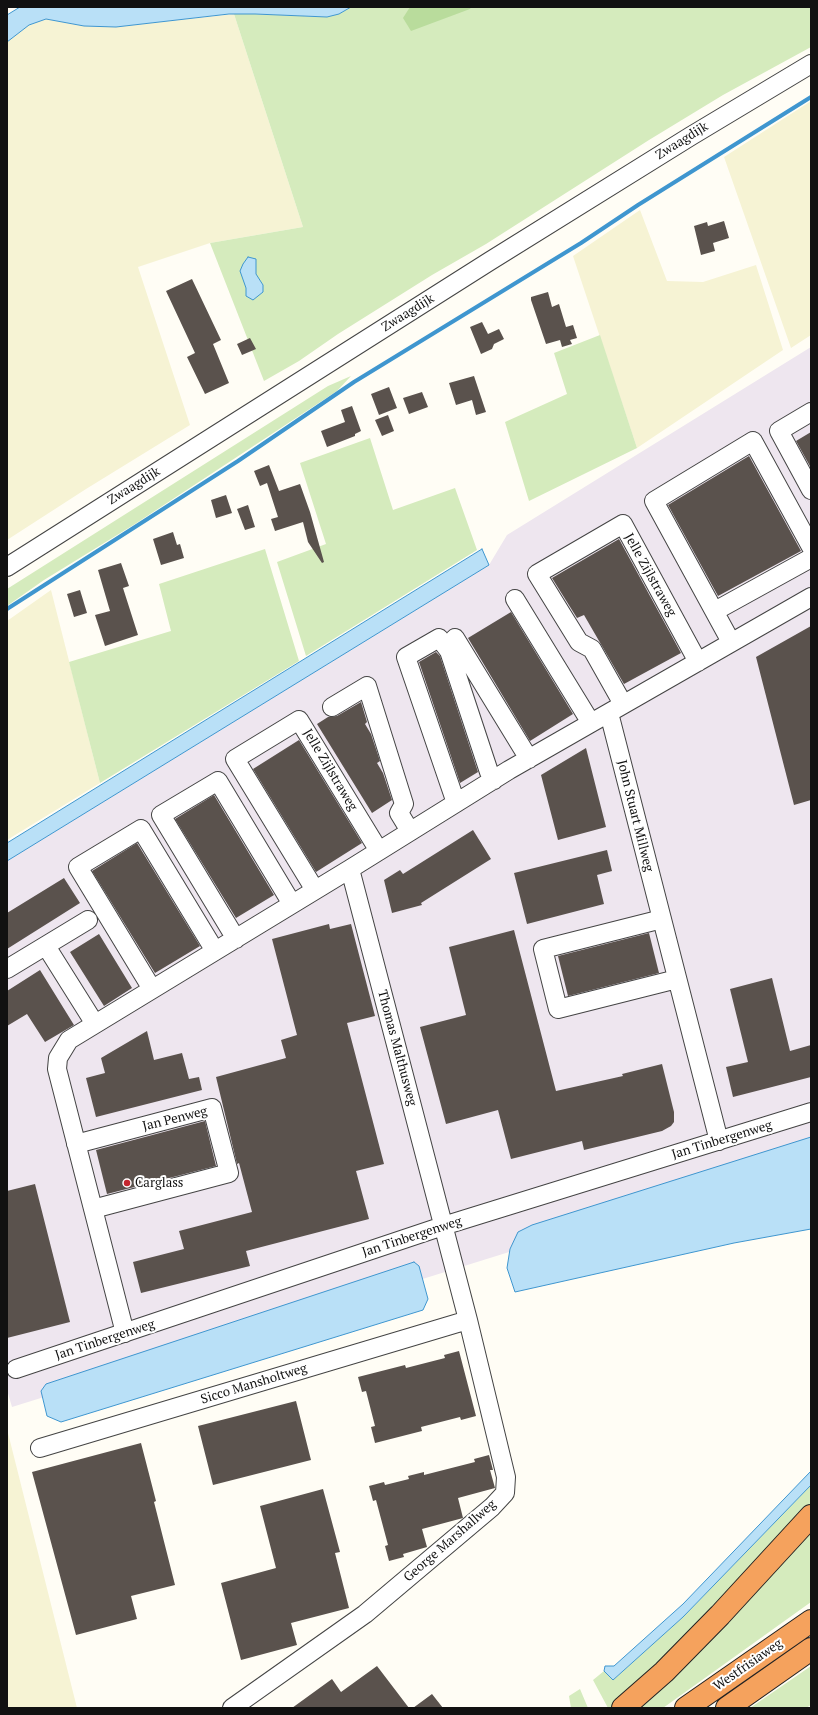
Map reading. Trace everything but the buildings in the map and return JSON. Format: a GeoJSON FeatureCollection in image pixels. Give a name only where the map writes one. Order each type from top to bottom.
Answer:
{"type":"FeatureCollection","features":[{"type":"Feature","properties":{"kind":"highway"},"geometry":{"type":"LineString","coordinates":[[623,1708],[664,1672],[720,1615],[811,1516]]}},
{"type":"Feature","properties":{"kind":"highway","name":"Westfrisiaweg"},"geometry":{"type":"LineString","coordinates":[[686,1708],[811,1621]]}},
{"type":"Feature","properties":{"kind":"highway","name":"Westfrisiaweg"},"geometry":{"type":"LineString","coordinates":[[727,1708],[811,1649]]}},
{"type":"Feature","properties":{"kind":"street","name":"Zwaagdijk"},"geometry":{"type":"LineString","coordinates":[[7,567],[503,253],[691,136],[811,64]]}},
{"type":"Feature","properties":{"kind":"street"},"geometry":{"type":"LineString","coordinates":[[811,412],[779,430],[811,490]]}},
{"type":"Feature","properties":{"kind":"street"},"geometry":{"type":"LineString","coordinates":[[731,642],[654,501],[753,441],[811,547]]}},
{"type":"Feature","properties":{"kind":"street","name":"Jelle Zijlstraweg"},"geometry":{"type":"LineString","coordinates":[[616,708],[592,649],[579,642],[537,574],[623,524],[698,662]]}},
{"type":"Feature","properties":{"kind":"street"},"geometry":{"type":"LineString","coordinates":[[715,611],[811,558]]}},
{"type":"Feature","properties":{"kind":"street"},"geometry":{"type":"LineString","coordinates":[[125,1333],[56,1069],[58,1058],[69,1040],[529,758],[811,597]]}},
{"type":"Feature","properties":{"kind":"street"},"geometry":{"type":"LineString","coordinates":[[515,599],[591,723]]}},
{"type":"Feature","properties":{"kind":"street"},"geometry":{"type":"LineString","coordinates":[[456,803],[406,657],[439,638],[449,651],[489,772],[494,780]]}},
{"type":"Feature","properties":{"kind":"street"},"geometry":{"type":"LineString","coordinates":[[455,638],[529,758]]}},
{"type":"Feature","properties":{"kind":"street"},"geometry":{"type":"LineString","coordinates":[[332,707],[367,686],[404,804],[399,813],[410,831]]}},
{"type":"Feature","properties":{"kind":"street","name":"John Stuart Millweg"},"geometry":{"type":"LineString","coordinates":[[616,708],[662,919],[719,1141]]}},
{"type":"Feature","properties":{"kind":"street","name":"Jelle Zijlstraweg"},"geometry":{"type":"LineString","coordinates":[[315,890],[235,759],[299,720],[379,851]]}},
{"type":"Feature","properties":{"kind":"street"},"geometry":{"type":"LineString","coordinates":[[236,939],[161,815],[218,781],[292,904]]}},
{"type":"Feature","properties":{"kind":"street"},"geometry":{"type":"LineString","coordinates":[[152,989],[78,867],[141,829],[215,951]]}},
{"type":"Feature","properties":{"kind":"street","name":"Thomas Malthusweg"},"geometry":{"type":"LineString","coordinates":[[350,869],[443,1226]]}},
{"type":"Feature","properties":{"kind":"street"},"geometry":{"type":"LineString","coordinates":[[662,919],[543,949],[554,994],[558,1009],[677,979]]}},
{"type":"Feature","properties":{"kind":"street"},"geometry":{"type":"LineString","coordinates":[[7,969],[88,920]]}},
{"type":"Feature","properties":{"kind":"street"},"geometry":{"type":"LineString","coordinates":[[46,946],[95,1024]]}},
{"type":"Feature","properties":{"kind":"street","name":"Jan Penweg"},"geometry":{"type":"LineString","coordinates":[[76,1144],[212,1108],[229,1173],[93,1209]]}},
{"type":"Feature","properties":{"kind":"street","name":"Jan Tinbergenweg"},"geometry":{"type":"LineString","coordinates":[[16,1369],[443,1226],[811,1112]]}},
{"type":"Feature","properties":{"kind":"street","name":"George Marshallweg"},"geometry":{"type":"LineString","coordinates":[[232,1708],[365,1614],[492,1507],[505,1493],[506,1477],[468,1320],[443,1226]]}},
{"type":"Feature","properties":{"kind":"street","name":"Sicco Mansholtweg"},"geometry":{"type":"LineString","coordinates":[[40,1448],[468,1320]]}},
{"type":"Feature","properties":{"kind":"shaded area"},"geometry":{"type":"Polygon","coordinates":[[[234,14],[303,227],[210,243],[138,267],[190,425],[7,540],[7,42],[29,25],[46,19],[84,26],[116,27],[234,14]]]}},
{"type":"Feature","properties":{"kind":"shaded area"},"geometry":{"type":"Polygon","coordinates":[[[811,101],[811,335],[791,348],[724,157],[811,101]]]}},
{"type":"Feature","properties":{"kind":"shaded area"},"geometry":{"type":"Polygon","coordinates":[[[640,210],[667,281],[703,282],[756,265],[783,350],[637,448],[573,256],[640,210]]]}},
{"type":"Feature","properties":{"kind":"shaded area"},"geometry":{"type":"Polygon","coordinates":[[[811,347],[811,1171],[615,1219],[12,1407],[7,1390],[7,861],[489,565],[507,535],[811,347]]]}},
{"type":"Feature","properties":{"kind":"shaded area"},"geometry":{"type":"Polygon","coordinates":[[[51,590],[100,783],[7,840],[7,621],[51,590]]]}},
{"type":"Feature","properties":{"kind":"shaded area"},"geometry":{"type":"Polygon","coordinates":[[[7,1429],[77,1708],[7,1708],[7,1429]]]}},
{"type":"Feature","properties":{"kind":"green space"},"geometry":{"type":"Polygon","coordinates":[[[351,7],[811,7],[811,47],[723,95],[649,140],[486,244],[432,275],[338,334],[299,361],[264,381],[210,243],[303,227],[234,14],[327,17],[339,14],[351,7]],[[256,259],[246,288],[247,296],[263,285],[256,275],[256,259]]]}},
{"type":"Feature","properties":{"kind":"green space"},"geometry":{"type":"Polygon","coordinates":[[[410,7],[471,7],[470,9],[411,31],[403,18],[410,7]]]}},
{"type":"Feature","properties":{"kind":"green space"},"geometry":{"type":"Polygon","coordinates":[[[600,335],[637,448],[529,501],[505,422],[567,394],[554,353],[600,335]]]}},
{"type":"Feature","properties":{"kind":"green space"},"geometry":{"type":"Polygon","coordinates":[[[351,376],[337,391],[135,524],[44,580],[7,606],[7,589],[328,386],[351,376]]]}},
{"type":"Feature","properties":{"kind":"green space"},"geometry":{"type":"Polygon","coordinates":[[[370,438],[393,510],[455,488],[477,550],[306,656],[277,562],[326,544],[300,463],[370,438]]]}},
{"type":"Feature","properties":{"kind":"green space"},"geometry":{"type":"Polygon","coordinates":[[[265,549],[299,661],[100,783],[69,662],[171,631],[159,584],[265,549]]]}},
{"type":"Feature","properties":{"kind":"green space"},"geometry":{"type":"Polygon","coordinates":[[[811,1485],[811,1503],[647,1675],[610,1708],[608,1708],[593,1680],[604,1671],[613,1680],[683,1617],[811,1485]]]}},
{"type":"Feature","properties":{"kind":"green space"},"geometry":{"type":"Polygon","coordinates":[[[811,1528],[811,1602],[663,1708],[636,1708],[811,1528]]]}},
{"type":"Feature","properties":{"kind":"green space"},"geometry":{"type":"Polygon","coordinates":[[[811,1666],[811,1705],[806,1708],[750,1708],[811,1666]]]}},
{"type":"Feature","properties":{"kind":"green space"},"geometry":{"type":"Polygon","coordinates":[[[580,1689],[588,1708],[571,1708],[569,1696],[580,1689]]]}},
{"type":"Feature","properties":{"kind":"water"},"geometry":{"type":"Polygon","coordinates":[[[20,7],[351,7],[339,14],[327,17],[229,14],[116,27],[84,26],[46,19],[29,25],[7,42],[7,15],[20,7]]]}},
{"type":"Feature","properties":{"kind":"water"},"geometry":{"type":"Polygon","coordinates":[[[248,257],[256,259],[256,274],[263,285],[263,292],[253,300],[246,296],[246,288],[240,271],[248,257]]]}},
{"type":"Feature","properties":{"kind":"water"},"geometry":{"type":"Polygon","coordinates":[[[482,549],[489,565],[7,861],[7,843],[482,549]]]}},
{"type":"Feature","properties":{"kind":"water"},"geometry":{"type":"Polygon","coordinates":[[[811,1137],[811,1229],[734,1243],[515,1292],[507,1268],[510,1249],[518,1232],[532,1225],[811,1137]]]}},
{"type":"Feature","properties":{"kind":"water"},"geometry":{"type":"Polygon","coordinates":[[[414,1262],[419,1266],[428,1299],[423,1310],[61,1422],[47,1416],[41,1391],[46,1384],[414,1262]]]}},
{"type":"Feature","properties":{"kind":"water"},"geometry":{"type":"Polygon","coordinates":[[[811,1471],[811,1485],[683,1617],[613,1680],[604,1671],[605,1666],[614,1666],[683,1604],[811,1471]]]}},
{"type":"Feature","properties":{"kind":"waterway"},"geometry":{"type":"LineString","coordinates":[[7,609],[238,461],[354,382],[581,243],[638,205],[811,97]]}},
{"type":"Feature","properties":{"kind":"place","name":"Carglass"},"geometry":{"type":"Point","coordinates":[127,1183]}}]}
